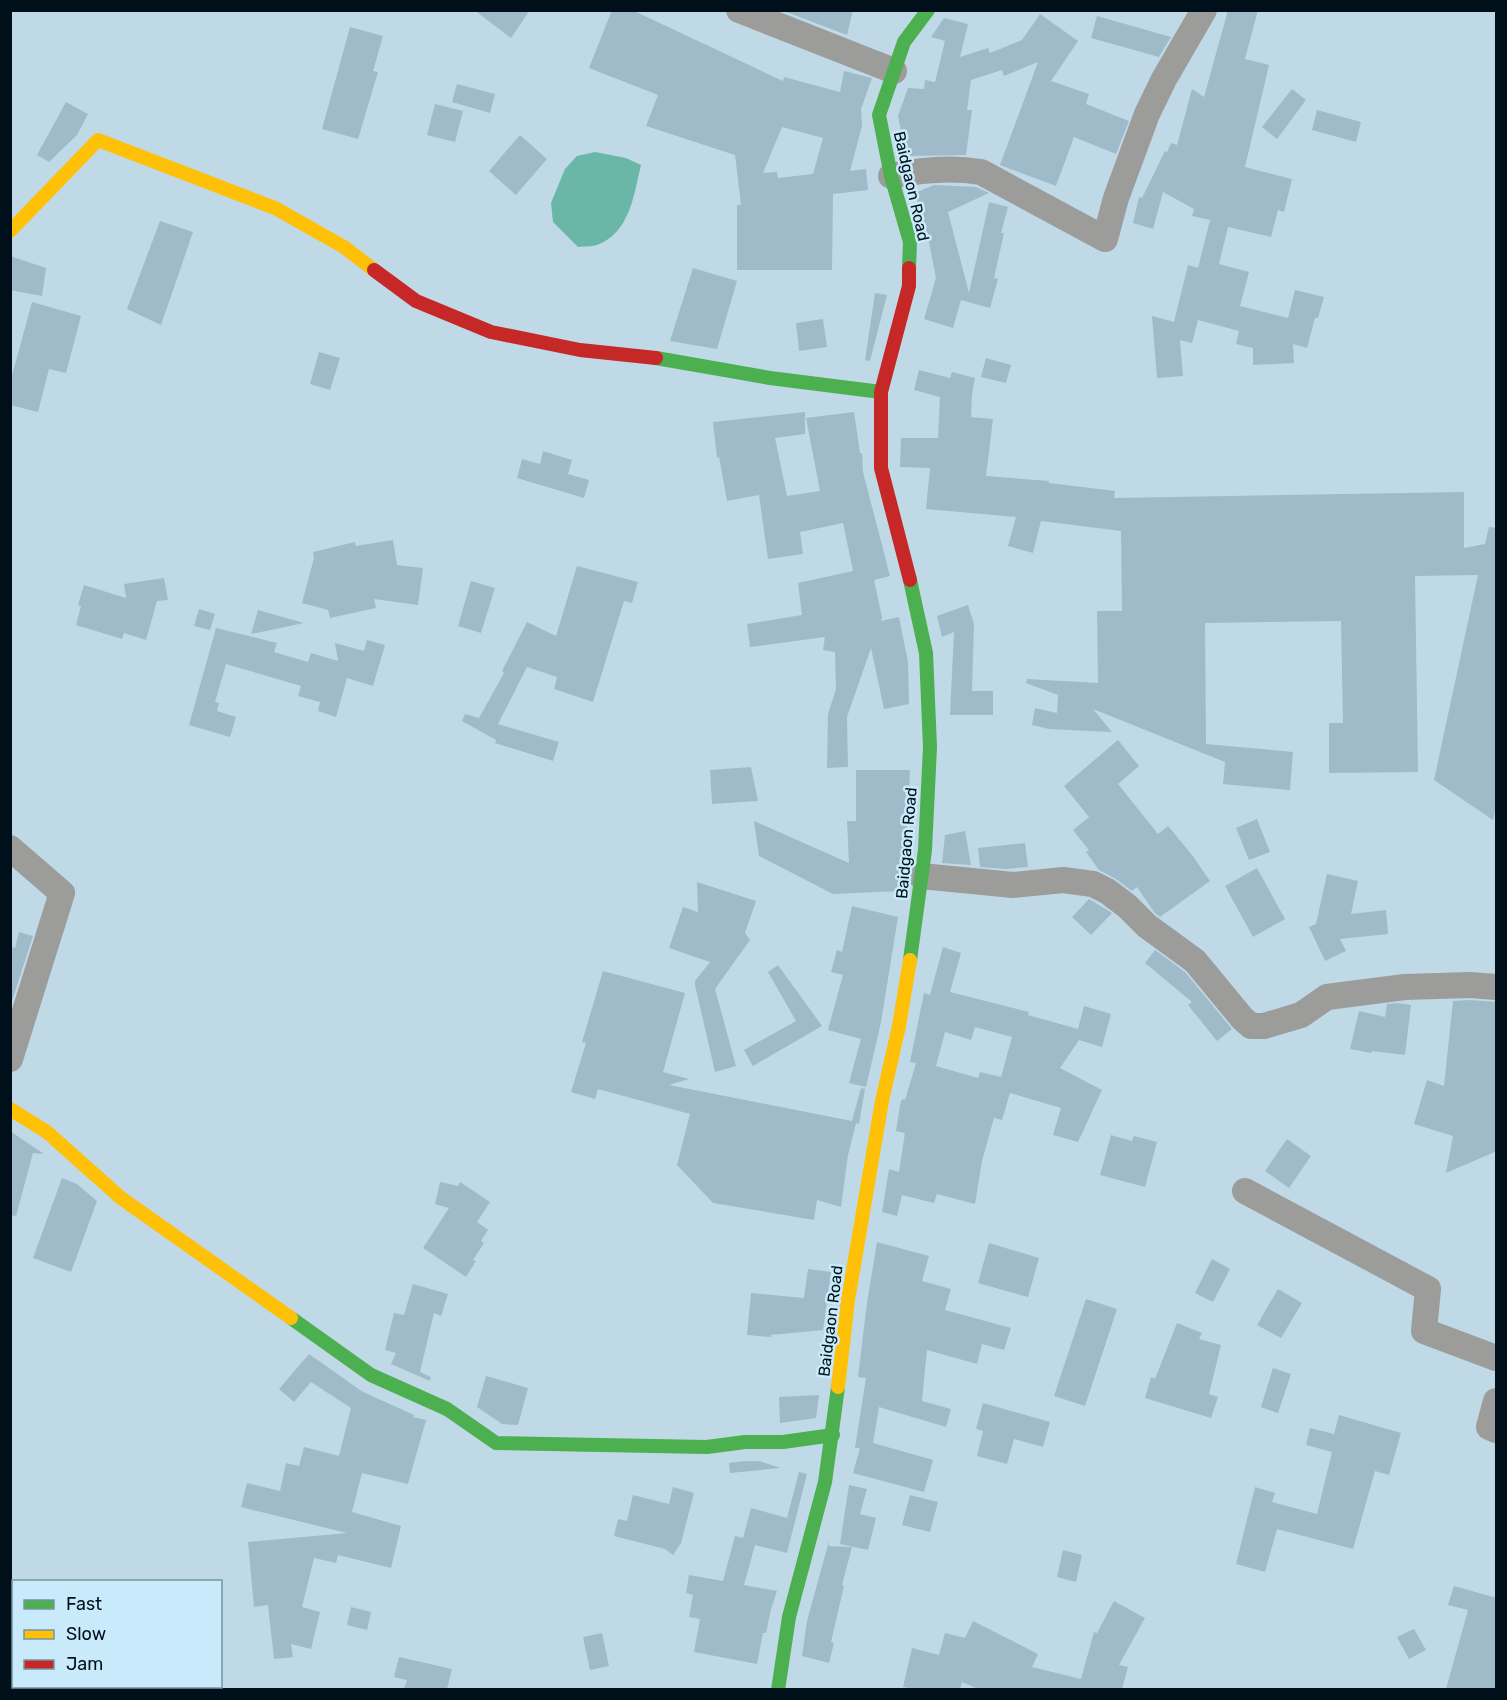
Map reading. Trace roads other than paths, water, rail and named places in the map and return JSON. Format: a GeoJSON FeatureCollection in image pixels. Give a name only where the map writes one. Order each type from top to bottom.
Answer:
{"type":"FeatureCollection","features":[{"type":"Feature","properties":{"kind":"street"},"geometry":{"type":"LineString","coordinates":[[739,10],[894,71]]}},
{"type":"Feature","properties":{"kind":"street","name":"Baidgaon Road"},"geometry":{"type":"LineString","coordinates":[[778,1689],[789,1617],[825,1482],[833,1435],[848,1300],[882,1101],[899,1026],[914,937],[925,850],[930,747],[926,652],[881,468],[881,392],[909,286],[910,242],[891,176],[879,115],[904,42],[928,10]]}},
{"type":"Feature","properties":{"kind":"street"},"geometry":{"type":"LineString","coordinates":[[891,176],[915,171],[981,172],[1105,238],[1116,198],[1143,122],[1164,79],[1204,10]]}},
{"type":"Feature","properties":{"kind":"street"},"geometry":{"type":"LineString","coordinates":[[10,231],[98,140],[275,208],[344,247],[416,301],[491,332],[580,350],[674,360],[770,378],[881,392]]}},
{"type":"Feature","properties":{"kind":"street"},"geometry":{"type":"LineString","coordinates":[[10,848],[62,893],[10,1059]]}},
{"type":"Feature","properties":{"kind":"street"},"geometry":{"type":"LineString","coordinates":[[921,876],[1013,885],[1063,880],[1093,884],[1127,906],[1147,926],[1195,961],[1251,1026],[1264,1026],[1300,1015],[1328,997],[1406,987],[1470,985],[1497,987]]}},
{"type":"Feature","properties":{"kind":"street"},"geometry":{"type":"LineString","coordinates":[[10,1109],[47,1132],[121,1198],[371,1375],[447,1409],[496,1443],[707,1447],[745,1442],[783,1442],[833,1435]]}},
{"type":"Feature","properties":{"kind":"street"},"geometry":{"type":"LineString","coordinates":[[1245,1191],[1428,1289],[1424,1331],[1497,1358]]}},
{"type":"Feature","properties":{"kind":"street"},"geometry":{"type":"LineString","coordinates":[[1497,1401],[1490,1427],[1497,1430]]}}]}
